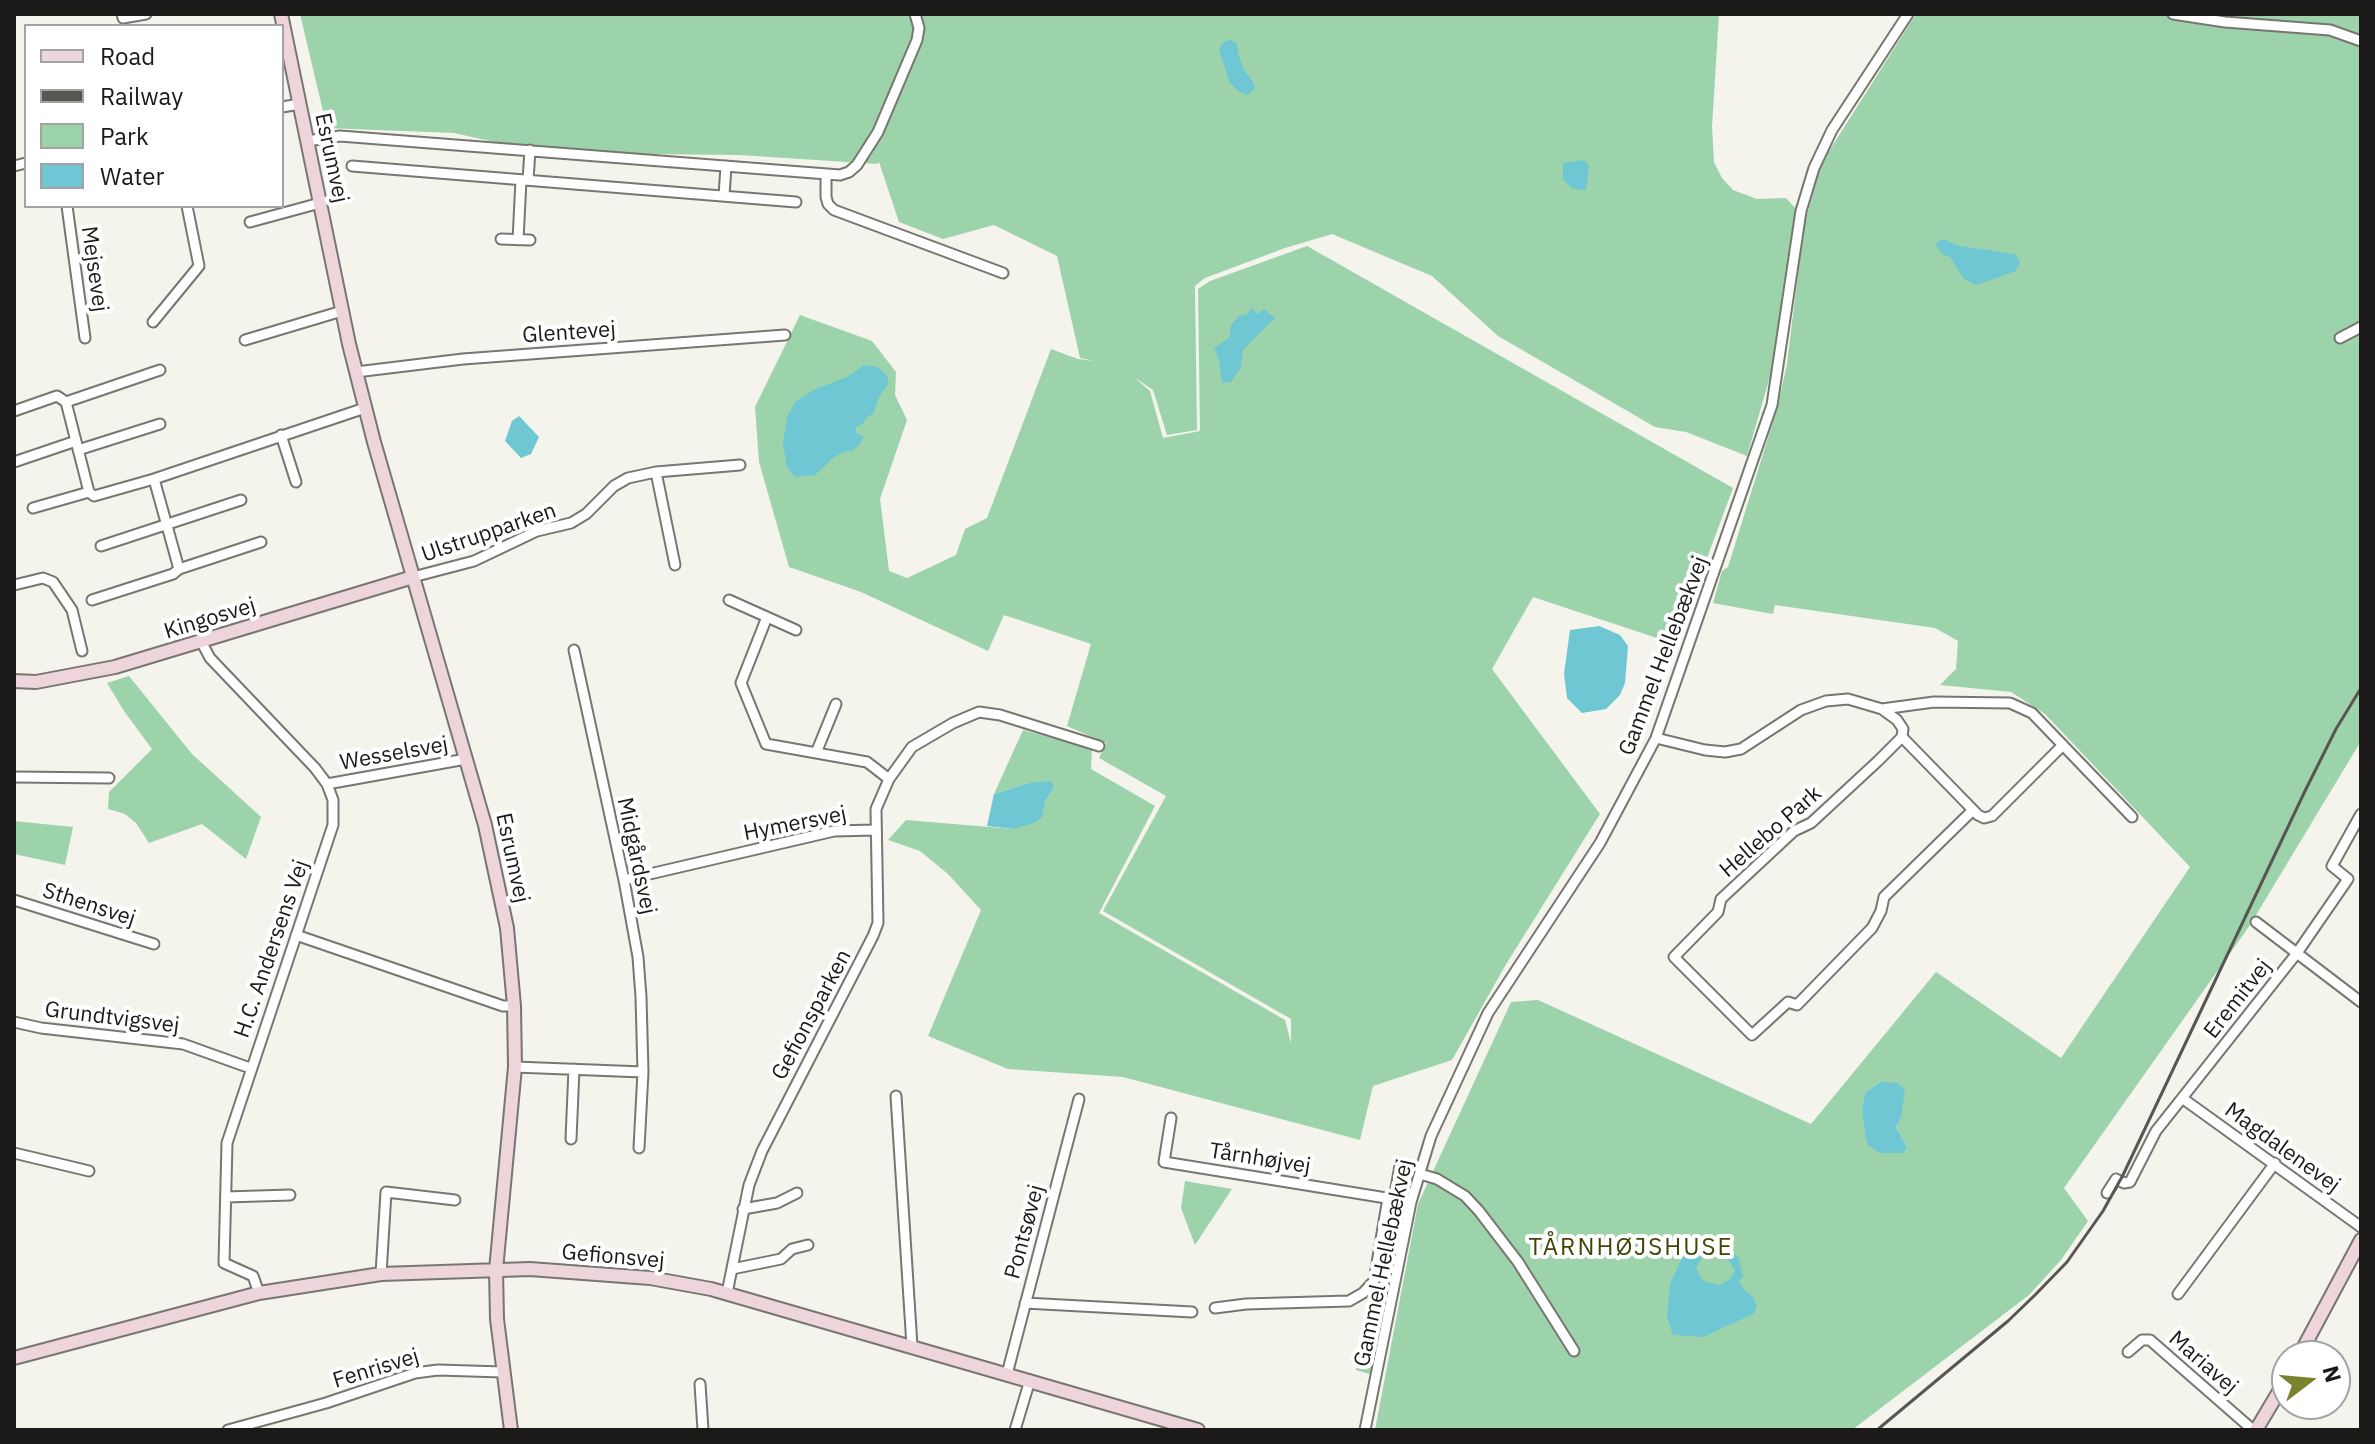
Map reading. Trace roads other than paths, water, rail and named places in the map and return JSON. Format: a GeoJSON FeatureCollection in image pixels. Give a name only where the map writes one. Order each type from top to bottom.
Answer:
{"type":"FeatureCollection","features":[{"type":"Feature","properties":{"kind":"main road","name":"Esrumvej"},"geometry":{"type":"LineString","coordinates":[[284,28],[356,372],[497,871],[507,928],[514,1006],[515,1067],[496,1270],[497,1319],[511,1430]]}},
{"type":"Feature","properties":{"kind":"main road","name":"Kingosvej"},"geometry":{"type":"LineString","coordinates":[[14,681],[36,682],[73,677],[202,643],[413,577]]}},
{"type":"Feature","properties":{"kind":"main road"},"geometry":{"type":"LineString","coordinates":[[2308,1340],[2361,1240]]}},
{"type":"Feature","properties":{"kind":"main road","name":"Gefionsvej"},"geometry":{"type":"LineString","coordinates":[[14,1358],[259,1293],[381,1274],[530,1269],[650,1278],[727,1293],[1198,1430]]}},
{"type":"Feature","properties":{"kind":"main road"},"geometry":{"type":"LineString","coordinates":[[2255,1430],[2271,1404]]}},
{"type":"Feature","properties":{"kind":"street"},"geometry":{"type":"LineString","coordinates":[[122,16],[146,14]]}},
{"type":"Feature","properties":{"kind":"street"},"geometry":{"type":"LineString","coordinates":[[307,141],[340,136],[826,174],[849,172],[878,132],[917,40],[919,28],[915,14]]}},
{"type":"Feature","properties":{"kind":"street","name":"Gammel Hellebækvej"},"geometry":{"type":"LineString","coordinates":[[1365,1430],[1411,1202],[1431,1136],[1488,1013],[1600,843],[1656,738],[1772,405],[1801,211],[1814,168],[1832,130],[1908,14]]}},
{"type":"Feature","properties":{"kind":"street"},"geometry":{"type":"LineString","coordinates":[[2173,14],[2225,22],[2330,30],[2361,41]]}},
{"type":"Feature","properties":{"kind":"street"},"geometry":{"type":"LineString","coordinates":[[284,107],[300,104]]}},
{"type":"Feature","properties":{"kind":"street"},"geometry":{"type":"LineString","coordinates":[[518,240],[530,150]]}},
{"type":"Feature","properties":{"kind":"street"},"geometry":{"type":"LineString","coordinates":[[352,166],[796,202]]}},
{"type":"Feature","properties":{"kind":"street"},"geometry":{"type":"LineString","coordinates":[[724,196],[726,166]]}},
{"type":"Feature","properties":{"kind":"street"},"geometry":{"type":"LineString","coordinates":[[826,174],[826,197],[834,210],[1003,273]]}},
{"type":"Feature","properties":{"kind":"street"},"geometry":{"type":"LineString","coordinates":[[250,222],[320,203]]}},
{"type":"Feature","properties":{"kind":"street","name":"Mejsevej"},"geometry":{"type":"LineString","coordinates":[[67,208],[85,338]]}},
{"type":"Feature","properties":{"kind":"street"},"geometry":{"type":"LineString","coordinates":[[153,322],[199,266],[187,208]]}},
{"type":"Feature","properties":{"kind":"street"},"geometry":{"type":"LineString","coordinates":[[501,239],[530,240]]}},
{"type":"Feature","properties":{"kind":"street"},"geometry":{"type":"LineString","coordinates":[[245,340],[342,311]]}},
{"type":"Feature","properties":{"kind":"street"},"geometry":{"type":"LineString","coordinates":[[2340,338],[2361,327]]}},
{"type":"Feature","properties":{"kind":"street","name":"Glentevej"},"geometry":{"type":"LineString","coordinates":[[356,372],[463,359],[785,335]]}},
{"type":"Feature","properties":{"kind":"street"},"geometry":{"type":"LineString","coordinates":[[66,402],[160,370]]}},
{"type":"Feature","properties":{"kind":"street"},"geometry":{"type":"LineString","coordinates":[[14,411],[57,396],[66,402],[89,492],[94,496],[365,408]]}},
{"type":"Feature","properties":{"kind":"street"},"geometry":{"type":"LineString","coordinates":[[14,462],[160,424]]}},
{"type":"Feature","properties":{"kind":"street"},"geometry":{"type":"LineString","coordinates":[[281,435],[296,482]]}},
{"type":"Feature","properties":{"kind":"street","name":"Ulstrupparken"},"geometry":{"type":"LineString","coordinates":[[413,577],[474,561],[537,531],[571,523],[628,478],[656,472],[740,465]]}},
{"type":"Feature","properties":{"kind":"street"},"geometry":{"type":"LineString","coordinates":[[656,472],[675,565]]}},
{"type":"Feature","properties":{"kind":"street"},"geometry":{"type":"LineString","coordinates":[[154,479],[179,569]]}},
{"type":"Feature","properties":{"kind":"street"},"geometry":{"type":"LineString","coordinates":[[33,508],[89,492]]}},
{"type":"Feature","properties":{"kind":"street"},"geometry":{"type":"LineString","coordinates":[[101,546],[241,500]]}},
{"type":"Feature","properties":{"kind":"street"},"geometry":{"type":"LineString","coordinates":[[92,600],[261,542]]}},
{"type":"Feature","properties":{"kind":"street"},"geometry":{"type":"LineString","coordinates":[[14,585],[43,578],[53,582],[72,610],[82,651]]}},
{"type":"Feature","properties":{"kind":"street"},"geometry":{"type":"LineString","coordinates":[[729,600],[796,630]]}},
{"type":"Feature","properties":{"kind":"street"},"geometry":{"type":"LineString","coordinates":[[767,617],[741,683],[766,744],[867,762],[889,779]]}},
{"type":"Feature","properties":{"kind":"street"},"geometry":{"type":"LineString","coordinates":[[202,643],[210,658],[327,784]]}},
{"type":"Feature","properties":{"kind":"street","name":"Midgårdsvej"},"geometry":{"type":"LineString","coordinates":[[574,650],[624,880],[639,970],[643,1072],[639,1148]]}},
{"type":"Feature","properties":{"kind":"street"},"geometry":{"type":"LineString","coordinates":[[1656,738],[1725,752],[1741,749],[1801,710],[1826,701],[1848,699],[1882,709],[1901,724],[1902,737],[1984,818],[1992,816],[2063,745]]}},
{"type":"Feature","properties":{"kind":"street"},"geometry":{"type":"LineString","coordinates":[[1882,709],[1934,702],[2010,703],[2032,713],[2132,817]]}},
{"type":"Feature","properties":{"kind":"street"},"geometry":{"type":"LineString","coordinates":[[816,753],[836,704]]}},
{"type":"Feature","properties":{"kind":"street","name":"Hymersvej"},"geometry":{"type":"LineString","coordinates":[[624,880],[834,831],[875,830],[876,809],[889,779],[912,747],[979,712],[1000,715],[1099,746]]}},
{"type":"Feature","properties":{"kind":"street","name":"Hellebo Park"},"geometry":{"type":"LineString","coordinates":[[1902,737],[1811,823],[1794,831],[1721,899],[1718,912],[1674,957],[1752,1035],[1788,1002],[1797,1005],[1862,939],[1881,911],[1884,897],[1973,810]]}},
{"type":"Feature","properties":{"kind":"street","name":"Wesselsvej"},"geometry":{"type":"LineString","coordinates":[[327,784],[466,759]]}},
{"type":"Feature","properties":{"kind":"street"},"geometry":{"type":"LineString","coordinates":[[14,777],[109,778]]}},
{"type":"Feature","properties":{"kind":"street","name":"H.C. Andersens Vej"},"geometry":{"type":"LineString","coordinates":[[259,1293],[253,1276],[224,1263],[227,1143],[333,825],[333,800],[327,784]]}},
{"type":"Feature","properties":{"kind":"street","name":"Eremitvej"},"geometry":{"type":"LineString","coordinates":[[2107,1193],[2116,1179],[2130,1182],[2156,1131],[2297,953],[2348,879],[2332,866],[2361,814]]}},
{"type":"Feature","properties":{"kind":"street","name":"Gefionsparken"},"geometry":{"type":"LineString","coordinates":[[727,1293],[743,1209],[762,1151],[878,923],[875,830]]}},
{"type":"Feature","properties":{"kind":"street","name":"Sthensvej"},"geometry":{"type":"LineString","coordinates":[[14,900],[154,944]]}},
{"type":"Feature","properties":{"kind":"street"},"geometry":{"type":"LineString","coordinates":[[2256,922],[2361,1002]]}},
{"type":"Feature","properties":{"kind":"street"},"geometry":{"type":"LineString","coordinates":[[296,935],[503,1006],[514,1006]]}},
{"type":"Feature","properties":{"kind":"street","name":"Grundtvigsvej"},"geometry":{"type":"LineString","coordinates":[[14,1022],[41,1028],[183,1044],[250,1068]]}},
{"type":"Feature","properties":{"kind":"street"},"geometry":{"type":"LineString","coordinates":[[515,1067],[643,1072]]}},
{"type":"Feature","properties":{"kind":"street"},"geometry":{"type":"LineString","coordinates":[[571,1139],[574,1069]]}},
{"type":"Feature","properties":{"kind":"street"},"geometry":{"type":"LineString","coordinates":[[896,1096],[912,1346]]}},
{"type":"Feature","properties":{"kind":"street","name":"Magdalenevej"},"geometry":{"type":"LineString","coordinates":[[2182,1098],[2361,1227]]}},
{"type":"Feature","properties":{"kind":"street","name":"Pontsøvej"},"geometry":{"type":"LineString","coordinates":[[1007,1374],[1079,1099]]}},
{"type":"Feature","properties":{"kind":"street","name":"Tårnhøjvej"},"geometry":{"type":"LineString","coordinates":[[1171,1118],[1164,1162],[1411,1202]]}},
{"type":"Feature","properties":{"kind":"street"},"geometry":{"type":"LineString","coordinates":[[14,1153],[89,1171]]}},
{"type":"Feature","properties":{"kind":"street"},"geometry":{"type":"LineString","coordinates":[[2178,1294],[2275,1163]]}},
{"type":"Feature","properties":{"kind":"street"},"geometry":{"type":"LineString","coordinates":[[1215,1308],[1349,1301],[1363,1293],[1374,1281],[1400,1166]]}},
{"type":"Feature","properties":{"kind":"street"},"geometry":{"type":"LineString","coordinates":[[1420,1174],[1437,1179],[1465,1196],[1472,1204],[1518,1262],[1574,1351]]}},
{"type":"Feature","properties":{"kind":"street"},"geometry":{"type":"LineString","coordinates":[[381,1274],[386,1192],[455,1200]]}},
{"type":"Feature","properties":{"kind":"street"},"geometry":{"type":"LineString","coordinates":[[743,1209],[777,1203],[797,1193]]}},
{"type":"Feature","properties":{"kind":"street"},"geometry":{"type":"LineString","coordinates":[[226,1197],[290,1195]]}},
{"type":"Feature","properties":{"kind":"street"},"geometry":{"type":"LineString","coordinates":[[732,1269],[781,1259],[792,1249],[808,1245]]}},
{"type":"Feature","properties":{"kind":"street"},"geometry":{"type":"LineString","coordinates":[[1025,1303],[1192,1312]]}},
{"type":"Feature","properties":{"kind":"street","name":"Mariavej"},"geometry":{"type":"LineString","coordinates":[[2128,1352],[2142,1340],[2150,1340],[2255,1430]]}},
{"type":"Feature","properties":{"kind":"street","name":"Fenrisvej"},"geometry":{"type":"LineString","coordinates":[[228,1430],[264,1425],[415,1373],[438,1370],[503,1372]]}},
{"type":"Feature","properties":{"kind":"street"},"geometry":{"type":"LineString","coordinates":[[1015,1430],[1030,1380]]}},
{"type":"Feature","properties":{"kind":"street"},"geometry":{"type":"LineString","coordinates":[[700,1384],[703,1430]]}},
{"type":"Feature","properties":{"kind":"water"},"geometry":{"type":"Polygon","coordinates":[[[1231,40],[1237,43],[1244,70],[1253,82],[1255,89],[1247,95],[1229,81],[1219,50],[1223,42],[1231,40]]]}},
{"type":"Feature","properties":{"kind":"water"},"geometry":{"type":"Polygon","coordinates":[[[1584,160],[1589,166],[1586,190],[1572,188],[1563,180],[1563,163],[1584,160]]]}},
{"type":"Feature","properties":{"kind":"water"},"geometry":{"type":"Polygon","coordinates":[[[1943,239],[1959,246],[2015,254],[2020,262],[2016,271],[1976,285],[1964,279],[1950,257],[1942,254],[1935,244],[1943,239]]]}},
{"type":"Feature","properties":{"kind":"water"},"geometry":{"type":"Polygon","coordinates":[[[1252,307],[1257,314],[1264,309],[1275,318],[1243,350],[1241,367],[1231,382],[1222,383],[1214,348],[1229,338],[1231,325],[1239,316],[1248,314],[1252,307]]]}},
{"type":"Feature","properties":{"kind":"water"},"geometry":{"type":"Polygon","coordinates":[[[864,365],[878,367],[888,377],[888,384],[873,414],[856,427],[856,433],[863,436],[861,443],[853,451],[834,457],[815,475],[795,477],[787,467],[783,444],[787,417],[795,402],[813,390],[847,377],[864,365]]]}},
{"type":"Feature","properties":{"kind":"water"},"geometry":{"type":"Polygon","coordinates":[[[519,416],[539,437],[531,454],[521,458],[505,441],[512,421],[519,416]]]}},
{"type":"Feature","properties":{"kind":"water"},"geometry":{"type":"Polygon","coordinates":[[[1599,626],[1620,635],[1628,646],[1625,683],[1620,695],[1606,709],[1582,713],[1567,698],[1564,674],[1570,630],[1599,626]]]}},
{"type":"Feature","properties":{"kind":"water"},"geometry":{"type":"Polygon","coordinates":[[[1051,781],[1054,787],[1045,802],[1042,817],[1034,823],[1013,829],[987,826],[994,794],[1029,783],[1051,781]]]}},
{"type":"Feature","properties":{"kind":"water"},"geometry":{"type":"Polygon","coordinates":[[[1880,1082],[1897,1083],[1905,1089],[1901,1118],[1896,1127],[1907,1147],[1903,1153],[1880,1153],[1868,1145],[1866,1139],[1862,1109],[1865,1093],[1880,1082]]]}},
{"type":"Feature","properties":{"kind":"water"},"geometry":{"type":"Polygon","coordinates":[[[1714,1241],[1738,1256],[1743,1276],[1739,1281],[1753,1297],[1757,1307],[1753,1314],[1703,1337],[1673,1335],[1667,1317],[1670,1284],[1683,1256],[1693,1245],[1714,1241]],[[1705,1252],[1696,1268],[1703,1281],[1720,1285],[1730,1279],[1735,1270],[1728,1260],[1705,1252]]]}},
{"type":"Feature","properties":{"kind":"railway"},"geometry":{"type":"LineString","coordinates":[[1877,1430],[2035,1295],[2067,1262],[2103,1211],[2123,1175],[2305,791],[2361,688]]}},
{"type":"Feature","properties":{"kind":"district","name":"TÅRNHØJSHUSE"},"geometry":{"type":"Point","coordinates":[1631,1248]}}]}
